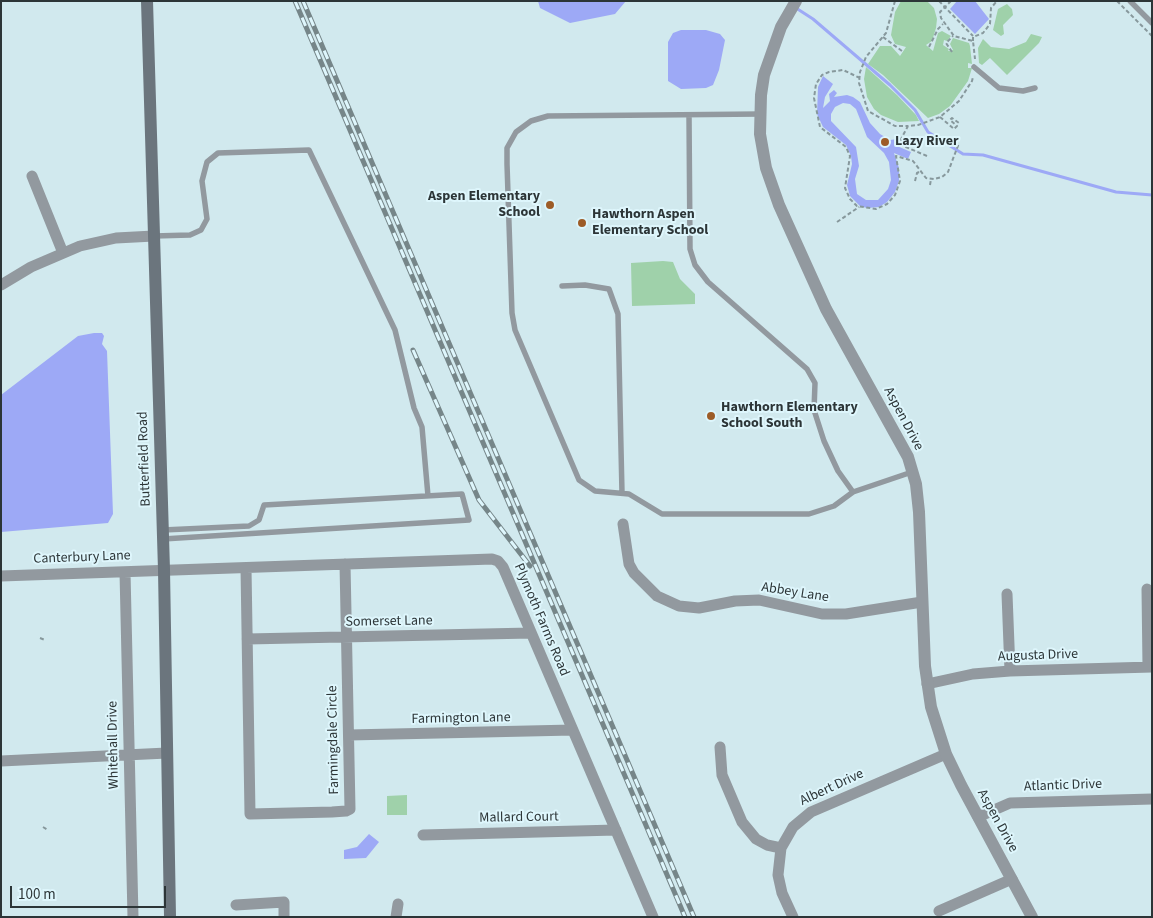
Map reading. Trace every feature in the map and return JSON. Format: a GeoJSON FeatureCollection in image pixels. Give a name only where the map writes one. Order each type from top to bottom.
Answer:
{"type":"FeatureCollection","features":[{"type":"Feature","properties":{"kind":"main road","name":"Butterfield Road"},"geometry":{"type":"LineString","coordinates":[[147,1],[164,570],[170,917]]}},
{"type":"Feature","properties":{"kind":"street","name":"Aspen Drive"},"geometry":{"type":"LineString","coordinates":[[793,7],[780,27],[770,56],[761,95],[760,134],[766,168],[779,205],[826,309],[901,442],[912,472],[920,512],[922,602],[927,684],[931,707],[946,754],[1032,917]]}},
{"type":"Feature","properties":{"kind":"street"},"geometry":{"type":"LineString","coordinates":[[32,176],[63,253]]}},
{"type":"Feature","properties":{"kind":"street"},"geometry":{"type":"LineString","coordinates":[[1,285],[15,275],[80,246],[116,238],[154,236]]}},
{"type":"Feature","properties":{"kind":"street","name":"Abbey Lane"},"geometry":{"type":"LineString","coordinates":[[624,524],[629,564],[634,573],[656,596],[679,606],[699,608],[735,601],[759,600],[822,614],[846,614],[922,602]]}},
{"type":"Feature","properties":{"kind":"street","name":"Plymoth Farms Road"},"geometry":{"type":"LineString","coordinates":[[164,570],[492,559],[498,561],[503,567],[653,917]]}},
{"type":"Feature","properties":{"kind":"street","name":"Farmingdale Circle"},"geometry":{"type":"LineString","coordinates":[[246,568],[250,814],[332,812],[346,811],[350,808],[345,564]]}},
{"type":"Feature","properties":{"kind":"street","name":"Canterbury Lane"},"geometry":{"type":"LineString","coordinates":[[1,576],[164,570]]}},
{"type":"Feature","properties":{"kind":"street","name":"Whitehall Drive"},"geometry":{"type":"LineString","coordinates":[[125,572],[133,917]]}},
{"type":"Feature","properties":{"kind":"street"},"geometry":{"type":"LineString","coordinates":[[1147,589],[1150,667]]}},
{"type":"Feature","properties":{"kind":"street"},"geometry":{"type":"LineString","coordinates":[[1007,594],[1010,671]]}},
{"type":"Feature","properties":{"kind":"street","name":"Somerset Lane"},"geometry":{"type":"LineString","coordinates":[[247,639],[531,633]]}},
{"type":"Feature","properties":{"kind":"street","name":"Augusta Drive"},"geometry":{"type":"LineString","coordinates":[[927,684],[973,674],[1010,671],[1150,667]]}},
{"type":"Feature","properties":{"kind":"street","name":"Farmington Lane"},"geometry":{"type":"LineString","coordinates":[[350,735],[519,733],[573,730]]}},
{"type":"Feature","properties":{"kind":"street"},"geometry":{"type":"LineString","coordinates":[[720,747],[722,775],[742,822],[756,839],[767,845],[781,848]]}},
{"type":"Feature","properties":{"kind":"street"},"geometry":{"type":"LineString","coordinates":[[1,761],[167,753]]}},
{"type":"Feature","properties":{"kind":"street","name":"Albert Drive"},"geometry":{"type":"LineString","coordinates":[[793,917],[782,893],[778,875],[781,848],[793,827],[811,812],[946,754]]}},
{"type":"Feature","properties":{"kind":"street","name":"Atlantic Drive"},"geometry":{"type":"LineString","coordinates":[[978,817],[1010,803],[1152,799]]}},
{"type":"Feature","properties":{"kind":"street","name":"Mallard Court"},"geometry":{"type":"LineString","coordinates":[[423,835],[616,830]]}},
{"type":"Feature","properties":{"kind":"street"},"geometry":{"type":"LineString","coordinates":[[939,911],[1012,878]]}},
{"type":"Feature","properties":{"kind":"street"},"geometry":{"type":"LineString","coordinates":[[236,905],[284,902],[284,917]]}},
{"type":"Feature","properties":{"kind":"street"},"geometry":{"type":"LineString","coordinates":[[396,917],[398,904]]}},
{"type":"Feature","properties":{"kind":"lane"},"geometry":{"type":"LineString","coordinates":[[1130,1],[1152,23]]}},
{"type":"Feature","properties":{"kind":"lane"},"geometry":{"type":"LineString","coordinates":[[974,67],[999,88],[1023,91],[1035,88]]}},
{"type":"Feature","properties":{"kind":"lane"},"geometry":{"type":"LineString","coordinates":[[761,114],[548,116],[531,121],[516,132],[508,148],[512,304],[515,330],[579,480],[595,491],[629,494],[662,514],[809,514],[834,506],[853,492],[912,472]]}},
{"type":"Feature","properties":{"kind":"lane"},"geometry":{"type":"LineString","coordinates":[[689,115],[690,249],[695,265],[708,282],[807,369],[815,383],[814,410],[824,441],[838,471],[853,492]]}},
{"type":"Feature","properties":{"kind":"lane"},"geometry":{"type":"LineString","coordinates":[[154,236],[190,235],[201,230],[207,219],[202,181],[207,162],[218,153],[308,150],[395,330],[414,408],[422,427],[428,496]]}},
{"type":"Feature","properties":{"kind":"lane"},"geometry":{"type":"LineString","coordinates":[[562,286],[585,285],[609,289],[618,314],[622,493]]}},
{"type":"Feature","properties":{"kind":"lane"},"geometry":{"type":"LineString","coordinates":[[462,494],[469,520],[163,534],[249,526],[259,520],[264,506],[462,494]]}},
{"type":"Feature","properties":{"kind":"path"},"geometry":{"type":"LineString","coordinates":[[895,1],[883,37],[866,57],[860,72],[863,98],[868,111],[895,126],[918,125],[939,117],[959,101],[972,81],[974,36]]}},
{"type":"Feature","properties":{"kind":"path"},"geometry":{"type":"LineString","coordinates":[[939,1],[974,36]]}},
{"type":"Feature","properties":{"kind":"path"},"geometry":{"type":"LineString","coordinates":[[951,1],[940,12],[944,23],[953,36],[973,41]]}},
{"type":"Feature","properties":{"kind":"path"},"geometry":{"type":"LineString","coordinates":[[974,36],[983,33],[990,24],[991,8],[997,1]]}},
{"type":"Feature","properties":{"kind":"path"},"geometry":{"type":"LineString","coordinates":[[1117,1],[1152,36]]}},
{"type":"Feature","properties":{"kind":"path"},"geometry":{"type":"LineString","coordinates":[[929,47],[938,29],[944,23]]}},
{"type":"Feature","properties":{"kind":"path"},"geometry":{"type":"LineString","coordinates":[[952,52],[946,43],[953,36]]}},
{"type":"Feature","properties":{"kind":"path"},"geometry":{"type":"LineString","coordinates":[[883,37],[902,51]]}},
{"type":"Feature","properties":{"kind":"path"},"geometry":{"type":"LineString","coordinates":[[860,78],[843,70],[822,75],[816,84],[814,98],[820,127],[846,147],[850,156],[845,188],[850,199],[859,207],[876,209],[887,204],[895,195],[900,181],[896,156],[913,161],[926,178],[942,177],[948,172],[959,143]]}},
{"type":"Feature","properties":{"kind":"path"},"geometry":{"type":"LineString","coordinates":[[939,117],[954,129],[957,126],[950,120],[952,118],[959,123]]}},
{"type":"Feature","properties":{"kind":"path"},"geometry":{"type":"LineString","coordinates":[[908,126],[901,139],[901,145],[927,156]]}},
{"type":"Feature","properties":{"kind":"path"},"geometry":{"type":"LineString","coordinates":[[915,181],[917,173],[921,171]]}},
{"type":"Feature","properties":{"kind":"path"},"geometry":{"type":"LineString","coordinates":[[930,185],[931,179]]}},
{"type":"Feature","properties":{"kind":"path"},"geometry":{"type":"LineString","coordinates":[[837,222],[859,207]]}},
{"type":"Feature","properties":{"kind":"path"},"geometry":{"type":"LineString","coordinates":[[40,638],[46,640]]}},
{"type":"Feature","properties":{"kind":"path"},"geometry":{"type":"LineString","coordinates":[[43,827],[48,830]]}},
{"type":"Feature","properties":{"kind":"green space"},"geometry":{"type":"Polygon","coordinates":[[[901,1],[927,1],[934,8],[937,19],[936,28],[932,41],[926,45],[933,51],[938,33],[942,31],[951,36],[947,41],[944,40],[943,45],[949,49],[948,51],[953,50],[950,44],[953,38],[969,43],[970,46],[972,64],[968,63],[968,68],[972,68],[968,81],[950,106],[939,114],[928,118],[883,75],[868,64],[880,46],[891,46],[900,56],[906,47],[895,44],[891,35],[895,12],[901,1]]]}},
{"type":"Feature","properties":{"kind":"green space"},"geometry":{"type":"Polygon","coordinates":[[[1007,4],[1012,9],[1013,15],[1003,25],[1004,34],[1001,36],[993,30],[998,9],[1007,4]]]}},
{"type":"Feature","properties":{"kind":"green space"},"geometry":{"type":"Polygon","coordinates":[[[1031,34],[1042,37],[1039,43],[1007,75],[990,58],[982,65],[979,63],[978,48],[983,39],[991,47],[1009,49],[1026,42],[1031,34]]]}},
{"type":"Feature","properties":{"kind":"green space"},"geometry":{"type":"Polygon","coordinates":[[[866,67],[897,95],[916,115],[919,121],[898,122],[881,115],[874,109],[867,97],[864,79],[866,67]]]}},
{"type":"Feature","properties":{"kind":"green space"},"geometry":{"type":"Polygon","coordinates":[[[673,262],[680,279],[695,294],[695,304],[632,306],[631,263],[673,262]]]}},
{"type":"Feature","properties":{"kind":"green space"},"geometry":{"type":"Polygon","coordinates":[[[407,795],[407,815],[387,815],[387,796],[407,795]]]}},
{"type":"Feature","properties":{"kind":"water"},"geometry":{"type":"Polygon","coordinates":[[[538,1],[626,1],[615,14],[570,23],[540,8],[538,1]]]}},
{"type":"Feature","properties":{"kind":"water"},"geometry":{"type":"Polygon","coordinates":[[[957,1],[975,1],[989,19],[975,34],[950,9],[957,1]]]}},
{"type":"Feature","properties":{"kind":"water"},"geometry":{"type":"Polygon","coordinates":[[[681,30],[706,30],[720,34],[725,40],[719,70],[713,85],[706,88],[681,89],[668,81],[668,42],[673,33],[681,30]]]}},
{"type":"Feature","properties":{"kind":"water","name":"Lazy River"},"geometry":{"type":"Polygon","coordinates":[[[823,76],[833,84],[825,97],[823,108],[830,101],[829,94],[834,90],[837,93],[834,97],[847,95],[853,97],[860,102],[870,123],[880,134],[890,140],[898,139],[900,143],[897,146],[911,152],[908,159],[894,153],[899,168],[899,181],[895,192],[887,202],[879,207],[867,208],[860,206],[850,196],[847,185],[852,164],[851,156],[846,145],[823,127],[817,114],[818,87],[823,76]],[[843,103],[835,107],[831,114],[831,121],[856,147],[859,166],[855,179],[857,194],[866,200],[878,200],[888,189],[891,180],[889,162],[884,153],[867,137],[856,109],[850,104],[843,103]]]}},
{"type":"Feature","properties":{"kind":"water"},"geometry":{"type":"Polygon","coordinates":[[[102,333],[104,336],[102,344],[107,351],[113,514],[108,523],[1,532],[1,395],[78,336],[102,333]]]}},
{"type":"Feature","properties":{"kind":"water"},"geometry":{"type":"Polygon","coordinates":[[[369,834],[379,842],[366,858],[344,859],[344,850],[357,847],[369,834]]]}},
{"type":"Feature","properties":{"kind":"waterway"},"geometry":{"type":"LineString","coordinates":[[796,8],[813,19],[890,85],[915,110],[928,132],[963,154],[983,155],[1116,192],[1152,195]]}},
{"type":"Feature","properties":{"kind":"railway"},"geometry":{"type":"LineString","coordinates":[[295,1],[685,917]]}},
{"type":"Feature","properties":{"kind":"railway"},"geometry":{"type":"LineString","coordinates":[[303,1],[694,917]]}},
{"type":"Feature","properties":{"kind":"railway"},"geometry":{"type":"LineString","coordinates":[[413,350],[479,500],[530,566]]}},
{"type":"Feature","properties":{"kind":"place","name":"Lazy River"},"geometry":{"type":"Point","coordinates":[885,142]}},
{"type":"Feature","properties":{"kind":"place","name":"Aspen Elementary School"},"geometry":{"type":"Point","coordinates":[550,205]}},
{"type":"Feature","properties":{"kind":"place","name":"Hawthorn Aspen Elementary School"},"geometry":{"type":"Point","coordinates":[582,223]}},
{"type":"Feature","properties":{"kind":"place","name":"Hawthorn Elementary School South"},"geometry":{"type":"Point","coordinates":[711,416]}}]}
